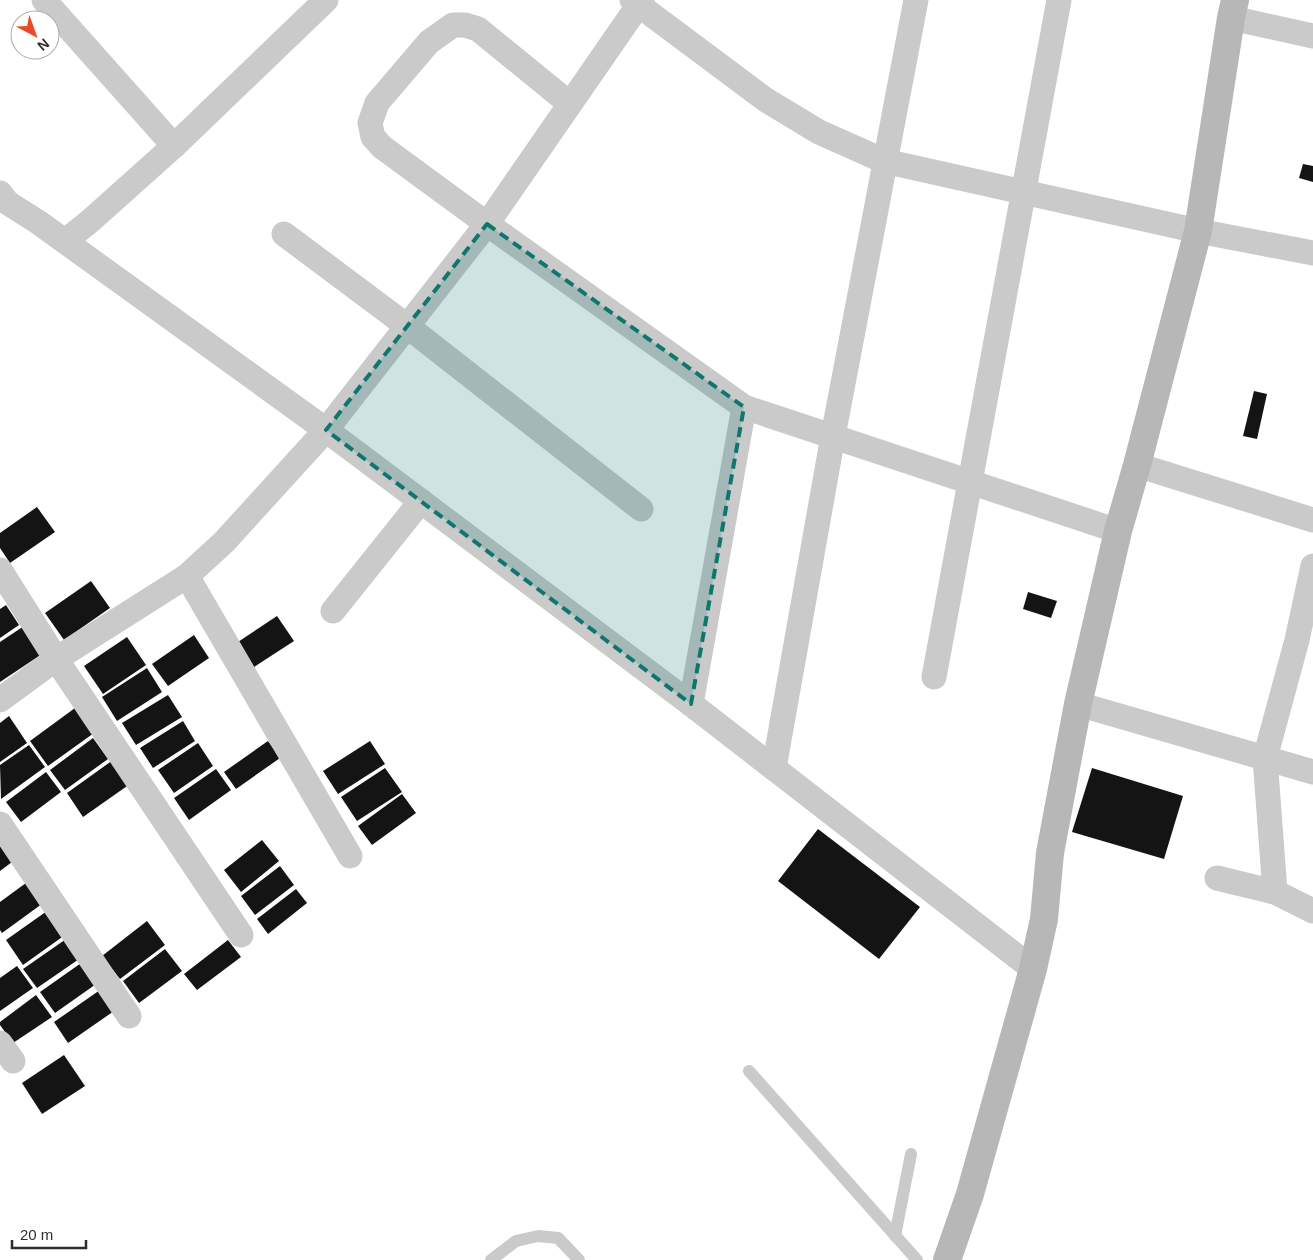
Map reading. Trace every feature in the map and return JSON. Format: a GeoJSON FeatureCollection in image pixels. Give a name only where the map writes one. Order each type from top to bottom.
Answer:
{"type":"FeatureCollection","features":[{"type":"Feature","properties":{"kind":"street"},"geometry":{"type":"LineString","coordinates":[[44,0],[174,146]]}},
{"type":"Feature","properties":{"kind":"street"},"geometry":{"type":"LineString","coordinates":[[65,241],[174,146],[326,0]]}},
{"type":"Feature","properties":{"kind":"street"},"geometry":{"type":"LineString","coordinates":[[774,768],[833,436],[916,0]]}},
{"type":"Feature","properties":{"kind":"street"},"geometry":{"type":"LineString","coordinates":[[934,678],[1022,192],[1059,0]]}},
{"type":"Feature","properties":{"kind":"street"},"geometry":{"type":"LineString","coordinates":[[0,700],[56,659],[187,576],[224,542],[326,430],[487,224],[570,104],[637,2],[766,100],[819,132],[884,161],[1198,231],[1313,253]]}},
{"type":"Feature","properties":{"kind":"street"},"geometry":{"type":"LineString","coordinates":[[947,1260],[970,1194],[1033,968],[1044,919],[1050,854],[1078,704],[1118,531],[1198,231],[1233,9],[1313,36]]}},
{"type":"Feature","properties":{"kind":"street"},"geometry":{"type":"LineString","coordinates":[[570,104],[478,30],[465,25],[453,25],[429,42],[377,103],[370,123],[373,137],[382,146],[487,224],[744,406],[1118,531]]}},
{"type":"Feature","properties":{"kind":"street"},"geometry":{"type":"LineString","coordinates":[[3,203],[65,241],[326,430],[691,704],[1033,968]]}},
{"type":"Feature","properties":{"kind":"street"},"geometry":{"type":"LineString","coordinates":[[284,234],[407,326],[641,509]]}},
{"type":"Feature","properties":{"kind":"street"},"geometry":{"type":"LineString","coordinates":[[691,704],[744,406]]}},
{"type":"Feature","properties":{"kind":"street"},"geometry":{"type":"LineString","coordinates":[[1137,465],[1313,520]]}},
{"type":"Feature","properties":{"kind":"street"},"geometry":{"type":"LineString","coordinates":[[333,611],[421,501]]}},
{"type":"Feature","properties":{"kind":"street"},"geometry":{"type":"LineString","coordinates":[[1275,892],[1265,758],[1305,643],[1313,566]]}},
{"type":"Feature","properties":{"kind":"street"},"geometry":{"type":"LineString","coordinates":[[0,570],[56,659],[242,935]]}},
{"type":"Feature","properties":{"kind":"street"},"geometry":{"type":"LineString","coordinates":[[187,576],[350,856]]}},
{"type":"Feature","properties":{"kind":"street"},"geometry":{"type":"LineString","coordinates":[[1078,704],[1313,772]]}},
{"type":"Feature","properties":{"kind":"street"},"geometry":{"type":"LineString","coordinates":[[0,824],[129,1016]]}},
{"type":"Feature","properties":{"kind":"street"},"geometry":{"type":"LineString","coordinates":[[1217,878],[1275,892],[1313,910]]}},
{"type":"Feature","properties":{"kind":"lane"},"geometry":{"type":"LineString","coordinates":[[749,1072],[917,1260]]}},
{"type":"Feature","properties":{"kind":"lane"},"geometry":{"type":"LineString","coordinates":[[895,1236],[912,1154]]}},
{"type":"Feature","properties":{"kind":"lane"},"geometry":{"type":"LineString","coordinates":[[491,1260],[516,1241],[538,1236],[558,1238],[579,1260]]}},
{"type":"Feature","properties":{"kind":"highlighted area"},"geometry":{"type":"Polygon","coordinates":[[[487,224],[744,407],[691,704],[326,430],[487,224]]]}},
{"type":"Feature","properties":{"kind":"building"},"geometry":{"type":"Polygon","coordinates":[[[1303,164],[1313,166],[1313,182],[1299,178],[1303,164]]]}},
{"type":"Feature","properties":{"kind":"building"},"geometry":{"type":"Polygon","coordinates":[[[1254,391],[1267,394],[1257,439],[1243,436],[1254,391]]]}},
{"type":"Feature","properties":{"kind":"building"},"geometry":{"type":"Polygon","coordinates":[[[37,507],[55,532],[10,563],[0,548],[0,533],[37,507]]]}},
{"type":"Feature","properties":{"kind":"building"},"geometry":{"type":"Polygon","coordinates":[[[91,581],[110,608],[64,640],[45,613],[91,581]]]}},
{"type":"Feature","properties":{"kind":"building"},"geometry":{"type":"Polygon","coordinates":[[[1028,592],[1057,601],[1051,618],[1023,609],[1028,592]]]}},
{"type":"Feature","properties":{"kind":"building"},"geometry":{"type":"Polygon","coordinates":[[[6,605],[19,625],[0,638],[0,609],[6,605]]]}},
{"type":"Feature","properties":{"kind":"building"},"geometry":{"type":"Polygon","coordinates":[[[277,616],[294,641],[251,669],[235,644],[277,616]]]}},
{"type":"Feature","properties":{"kind":"building"},"geometry":{"type":"Polygon","coordinates":[[[24,626],[42,654],[0,682],[0,642],[24,626]]]}},
{"type":"Feature","properties":{"kind":"building"},"geometry":{"type":"Polygon","coordinates":[[[194,635],[209,658],[168,686],[152,664],[194,635]]]}},
{"type":"Feature","properties":{"kind":"building"},"geometry":{"type":"Polygon","coordinates":[[[127,637],[146,665],[103,694],[84,666],[127,637]]]}},
{"type":"Feature","properties":{"kind":"building"},"geometry":{"type":"Polygon","coordinates":[[[147,668],[162,692],[117,721],[102,697],[147,668]]]}},
{"type":"Feature","properties":{"kind":"building"},"geometry":{"type":"Polygon","coordinates":[[[168,695],[182,717],[136,745],[122,723],[168,695]]]}},
{"type":"Feature","properties":{"kind":"building"},"geometry":{"type":"Polygon","coordinates":[[[75,708],[94,733],[48,766],[30,741],[75,708]]]}},
{"type":"Feature","properties":{"kind":"building"},"geometry":{"type":"Polygon","coordinates":[[[9,716],[27,743],[0,762],[0,723],[9,716]]]}},
{"type":"Feature","properties":{"kind":"building"},"geometry":{"type":"Polygon","coordinates":[[[183,721],[195,741],[153,768],[140,748],[183,721]]]}},
{"type":"Feature","properties":{"kind":"building"},"geometry":{"type":"Polygon","coordinates":[[[93,738],[108,759],[65,790],[50,770],[93,738]]]}},
{"type":"Feature","properties":{"kind":"building"},"geometry":{"type":"Polygon","coordinates":[[[268,741],[280,758],[236,789],[224,772],[268,741]]]}},
{"type":"Feature","properties":{"kind":"building"},"geometry":{"type":"Polygon","coordinates":[[[370,741],[385,764],[338,794],[323,771],[370,741]]]}},
{"type":"Feature","properties":{"kind":"building"},"geometry":{"type":"Polygon","coordinates":[[[198,743],[213,766],[174,793],[158,770],[198,743]]]}},
{"type":"Feature","properties":{"kind":"building"},"geometry":{"type":"Polygon","coordinates":[[[29,745],[45,767],[1,799],[0,765],[29,745]]]}},
{"type":"Feature","properties":{"kind":"building"},"geometry":{"type":"Polygon","coordinates":[[[113,760],[130,784],[83,817],[67,793],[113,760]]]}},
{"type":"Feature","properties":{"kind":"building"},"geometry":{"type":"Polygon","coordinates":[[[385,768],[402,792],[357,821],[341,797],[385,768]]]}},
{"type":"Feature","properties":{"kind":"building"},"geometry":{"type":"Polygon","coordinates":[[[1092,768],[1183,796],[1164,859],[1072,832],[1092,768]]]}},
{"type":"Feature","properties":{"kind":"building"},"geometry":{"type":"Polygon","coordinates":[[[216,769],[231,790],[189,820],[174,798],[216,769]]]}},
{"type":"Feature","properties":{"kind":"building"},"geometry":{"type":"Polygon","coordinates":[[[46,772],[61,792],[21,822],[6,802],[46,772]]]}},
{"type":"Feature","properties":{"kind":"building"},"geometry":{"type":"Polygon","coordinates":[[[402,794],[416,813],[372,845],[358,826],[402,794]]]}},
{"type":"Feature","properties":{"kind":"building"},"geometry":{"type":"Polygon","coordinates":[[[818,829],[920,907],[879,959],[778,881],[818,829]]]}},
{"type":"Feature","properties":{"kind":"building"},"geometry":{"type":"Polygon","coordinates":[[[0,836],[16,859],[0,871],[0,836]]]}},
{"type":"Feature","properties":{"kind":"building"},"geometry":{"type":"Polygon","coordinates":[[[262,840],[279,861],[241,892],[224,870],[262,840]]]}},
{"type":"Feature","properties":{"kind":"building"},"geometry":{"type":"Polygon","coordinates":[[[280,866],[294,885],[255,915],[241,896],[280,866]]]}},
{"type":"Feature","properties":{"kind":"building"},"geometry":{"type":"Polygon","coordinates":[[[30,880],[46,901],[2,933],[0,930],[0,902],[30,880]]]}},
{"type":"Feature","properties":{"kind":"building"},"geometry":{"type":"Polygon","coordinates":[[[296,889],[307,903],[268,934],[257,919],[296,889]]]}},
{"type":"Feature","properties":{"kind":"building"},"geometry":{"type":"Polygon","coordinates":[[[47,911],[65,935],[23,965],[6,940],[47,911]]]}},
{"type":"Feature","properties":{"kind":"building"},"geometry":{"type":"Polygon","coordinates":[[[147,921],[165,945],[120,979],[102,956],[147,921]]]}},
{"type":"Feature","properties":{"kind":"building"},"geometry":{"type":"Polygon","coordinates":[[[69,937],[82,957],[37,988],[23,969],[69,937]]]}},
{"type":"Feature","properties":{"kind":"building"},"geometry":{"type":"Polygon","coordinates":[[[228,940],[241,957],[197,990],[184,974],[228,940]]]}},
{"type":"Feature","properties":{"kind":"building"},"geometry":{"type":"Polygon","coordinates":[[[165,949],[182,971],[139,1003],[123,981],[165,949]]]}},
{"type":"Feature","properties":{"kind":"building"},"geometry":{"type":"Polygon","coordinates":[[[84,961],[99,982],[55,1013],[40,992],[84,961]]]}},
{"type":"Feature","properties":{"kind":"building"},"geometry":{"type":"Polygon","coordinates":[[[17,966],[33,988],[0,1011],[0,978],[17,966]]]}},
{"type":"Feature","properties":{"kind":"building"},"geometry":{"type":"Polygon","coordinates":[[[100,990],[114,1011],[68,1043],[54,1022],[100,990]]]}},
{"type":"Feature","properties":{"kind":"building"},"geometry":{"type":"Polygon","coordinates":[[[36,995],[52,1017],[13,1043],[0,1025],[0,1022],[36,995]]]}},
{"type":"Feature","properties":{"kind":"building"},"geometry":{"type":"Polygon","coordinates":[[[64,1055],[85,1086],[42,1114],[22,1083],[64,1055]]]}}]}
